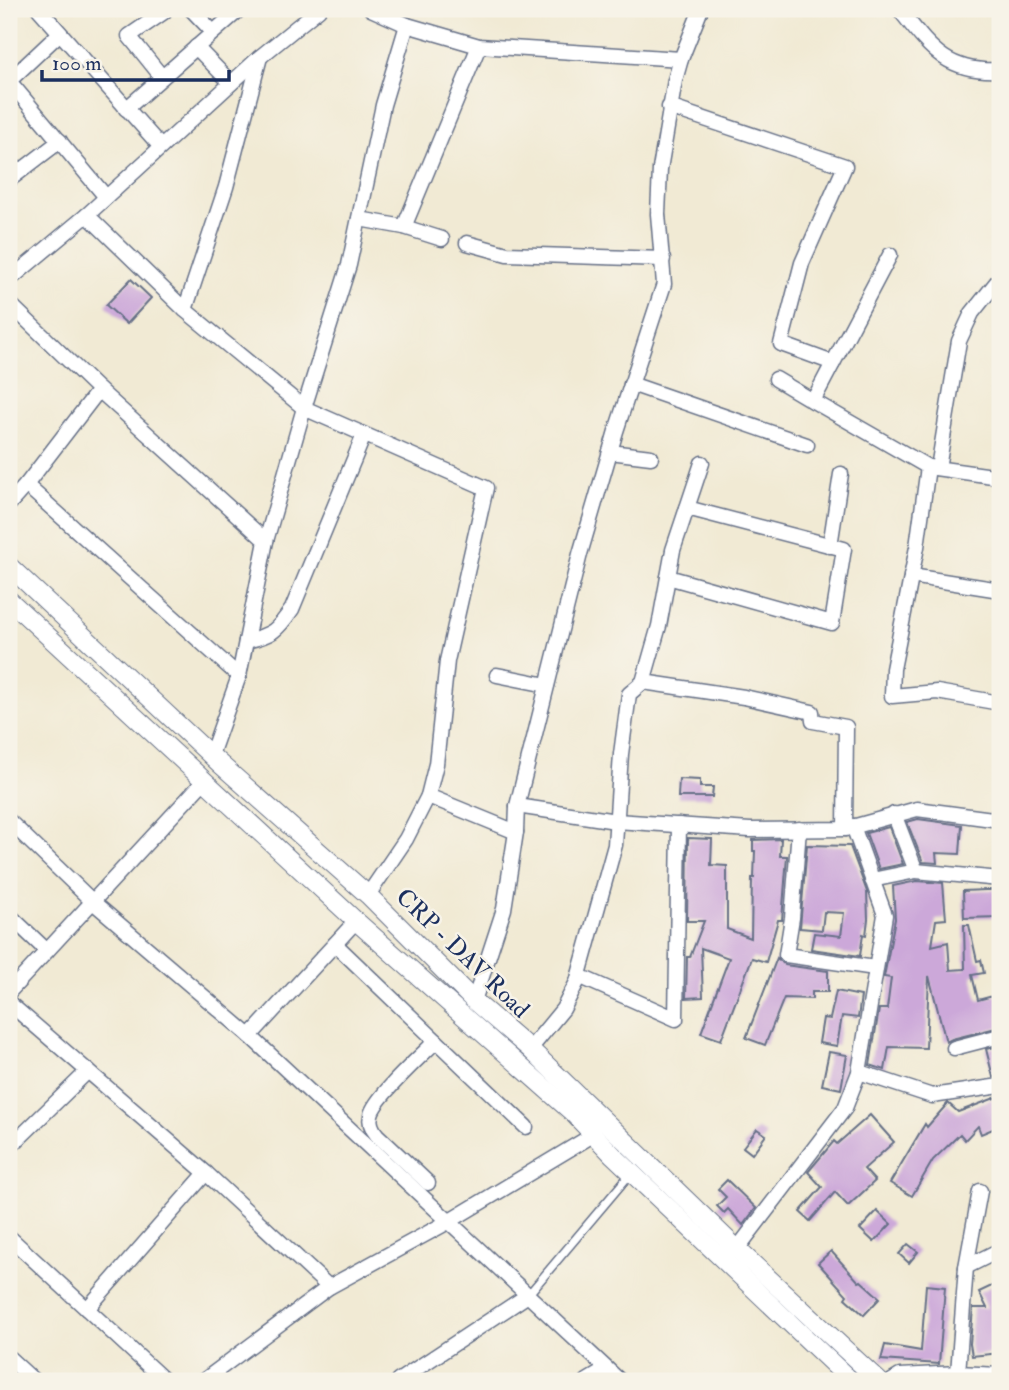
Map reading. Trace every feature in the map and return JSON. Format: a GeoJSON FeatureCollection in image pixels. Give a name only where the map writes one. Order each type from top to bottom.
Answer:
{"type":"FeatureCollection","features":[{"type":"Feature","properties":{"kind":"street"},"geometry":{"type":"LineString","coordinates":[[191,9],[213,32]]}},
{"type":"Feature","properties":{"kind":"street"},"geometry":{"type":"LineString","coordinates":[[126,109],[240,9]]}},
{"type":"Feature","properties":{"kind":"street"},"geometry":{"type":"LineString","coordinates":[[9,280],[87,215],[260,57],[319,9]]}},
{"type":"Feature","properties":{"kind":"street"},"geometry":{"type":"LineString","coordinates":[[371,9],[407,24],[479,46],[681,59]]}},
{"type":"Feature","properties":{"kind":"street"},"geometry":{"type":"LineString","coordinates":[[474,1001],[504,909],[516,832],[517,806],[580,554],[664,284],[658,214],[660,169],[669,107],[681,59],[701,9]]}},
{"type":"Feature","properties":{"kind":"street"},"geometry":{"type":"LineString","coordinates":[[899,9],[922,37],[954,65],[978,72],[1000,71]]}},
{"type":"Feature","properties":{"kind":"street"},"geometry":{"type":"LineString","coordinates":[[162,77],[130,36],[164,10]]}},
{"type":"Feature","properties":{"kind":"street"},"geometry":{"type":"LineString","coordinates":[[45,11],[60,33],[161,147]]}},
{"type":"Feature","properties":{"kind":"street"},"geometry":{"type":"LineString","coordinates":[[211,755],[239,676],[266,541],[349,265],[383,105],[407,24]]}},
{"type":"Feature","properties":{"kind":"street"},"geometry":{"type":"LineString","coordinates":[[60,33],[9,81],[106,197]]}},
{"type":"Feature","properties":{"kind":"street"},"geometry":{"type":"LineString","coordinates":[[404,227],[479,46]]}},
{"type":"Feature","properties":{"kind":"street"},"geometry":{"type":"LineString","coordinates":[[196,47],[232,83]]}},
{"type":"Feature","properties":{"kind":"street"},"geometry":{"type":"LineString","coordinates":[[184,310],[226,187],[260,57]]}},
{"type":"Feature","properties":{"kind":"street"},"geometry":{"type":"LineString","coordinates":[[669,107],[845,166],[802,263],[781,344],[833,363]]}},
{"type":"Feature","properties":{"kind":"street"},"geometry":{"type":"LineString","coordinates":[[9,180],[60,141]]}},
{"type":"Feature","properties":{"kind":"street"},"geometry":{"type":"LineString","coordinates":[[87,215],[184,310],[304,408],[486,488],[447,661],[436,764],[428,796],[405,839],[368,895]]}},
{"type":"Feature","properties":{"kind":"street"},"geometry":{"type":"LineString","coordinates":[[359,219],[404,227],[442,239]]}},
{"type":"Feature","properties":{"kind":"street"},"geometry":{"type":"LineString","coordinates":[[467,243],[507,254],[663,259]]}},
{"type":"Feature","properties":{"kind":"street"},"geometry":{"type":"LineString","coordinates":[[813,401],[890,255]]}},
{"type":"Feature","properties":{"kind":"street"},"geometry":{"type":"LineString","coordinates":[[1000,278],[972,313],[959,341],[892,669],[892,696],[937,692],[1000,703]]}},
{"type":"Feature","properties":{"kind":"street"},"geometry":{"type":"LineString","coordinates":[[9,303],[99,390],[266,541]]}},
{"type":"Feature","properties":{"kind":"street"},"geometry":{"type":"LineString","coordinates":[[776,379],[933,468],[1000,477]]}},
{"type":"Feature","properties":{"kind":"street"},"geometry":{"type":"LineString","coordinates":[[631,384],[807,445]]}},
{"type":"Feature","properties":{"kind":"street"},"geometry":{"type":"LineString","coordinates":[[9,504],[99,390]]}},
{"type":"Feature","properties":{"kind":"street"},"geometry":{"type":"LineString","coordinates":[[246,642],[268,636],[280,627],[292,609],[364,435]]}},
{"type":"Feature","properties":{"kind":"street"},"geometry":{"type":"LineString","coordinates":[[610,452],[651,457]]}},
{"type":"Feature","properties":{"kind":"street"},"geometry":{"type":"LineString","coordinates":[[530,1049],[564,1009],[579,976],[615,845],[629,694],[643,682],[659,626],[673,550],[702,463]]}},
{"type":"Feature","properties":{"kind":"street"},"geometry":{"type":"LineString","coordinates":[[830,546],[841,474]]}},
{"type":"Feature","properties":{"kind":"street"},"geometry":{"type":"LineString","coordinates":[[26,485],[239,676]]}},
{"type":"Feature","properties":{"kind":"street"},"geometry":{"type":"LineString","coordinates":[[668,577],[832,623],[844,550],[687,508]]}},
{"type":"Feature","properties":{"kind":"street","name":"CRP - DAV Road"},"geometry":{"type":"LineString","coordinates":[[9,566],[211,755],[368,895],[474,1001],[530,1049],[737,1250],[879,1381]]}},
{"type":"Feature","properties":{"kind":"street"},"geometry":{"type":"LineString","coordinates":[[911,576],[1000,590]]}},
{"type":"Feature","properties":{"kind":"street","name":"CRP - DAV Road"},"geometry":{"type":"LineString","coordinates":[[9,600],[356,921],[572,1112],[632,1173],[851,1381]]}},
{"type":"Feature","properties":{"kind":"street"},"geometry":{"type":"LineString","coordinates":[[497,675],[547,685]]}},
{"type":"Feature","properties":{"kind":"street"},"geometry":{"type":"LineString","coordinates":[[643,682],[744,697],[812,712],[813,721],[846,727],[849,827],[885,915],[859,1072],[845,1108],[737,1250]]}},
{"type":"Feature","properties":{"kind":"street"},"geometry":{"type":"LineString","coordinates":[[9,992],[205,779]]}},
{"type":"Feature","properties":{"kind":"street"},"geometry":{"type":"LineString","coordinates":[[428,796],[516,832]]}},
{"type":"Feature","properties":{"kind":"street"},"geometry":{"type":"LineString","coordinates":[[517,806],[616,821],[750,830],[849,827],[917,809],[1000,820]]}},
{"type":"Feature","properties":{"kind":"street"},"geometry":{"type":"LineString","coordinates":[[894,814],[916,871]]}},
{"type":"Feature","properties":{"kind":"street"},"geometry":{"type":"LineString","coordinates":[[9,821],[93,902],[250,1036],[620,1381]]}},
{"type":"Feature","properties":{"kind":"street"},"geometry":{"type":"LineString","coordinates":[[579,976],[676,1019],[679,825]]}},
{"type":"Feature","properties":{"kind":"street"},"geometry":{"type":"LineString","coordinates":[[799,830],[792,918],[786,955],[875,968]]}},
{"type":"Feature","properties":{"kind":"street"},"geometry":{"type":"LineString","coordinates":[[288,858],[306,840]]}},
{"type":"Feature","properties":{"kind":"street"},"geometry":{"type":"LineString","coordinates":[[872,880],[916,871],[1000,879]]}},
{"type":"Feature","properties":{"kind":"street"},"geometry":{"type":"LineString","coordinates":[[9,915],[47,951]]}},
{"type":"Feature","properties":{"kind":"street"},"geometry":{"type":"LineString","coordinates":[[250,1036],[356,921]]}},
{"type":"Feature","properties":{"kind":"street"},"geometry":{"type":"LineString","coordinates":[[335,944],[526,1127]]}},
{"type":"Feature","properties":{"kind":"street"},"geometry":{"type":"LineString","coordinates":[[9,1003],[205,1173],[328,1287]]}},
{"type":"Feature","properties":{"kind":"street"},"geometry":{"type":"LineString","coordinates":[[954,1048],[1000,1035]]}},
{"type":"Feature","properties":{"kind":"street"},"geometry":{"type":"LineString","coordinates":[[428,1183],[377,1135],[372,1128],[370,1117],[377,1102],[436,1041]]}},
{"type":"Feature","properties":{"kind":"street"},"geometry":{"type":"LineString","coordinates":[[9,1149],[88,1071]]}},
{"type":"Feature","properties":{"kind":"street"},"geometry":{"type":"LineString","coordinates":[[859,1072],[932,1096],[1000,1086]]}},
{"type":"Feature","properties":{"kind":"street"},"geometry":{"type":"LineString","coordinates":[[203,1381],[328,1287],[448,1222],[593,1135]]}},
{"type":"Feature","properties":{"kind":"street"},"geometry":{"type":"LineString","coordinates":[[87,1309],[205,1173]]}},
{"type":"Feature","properties":{"kind":"street"},"geometry":{"type":"LineString","coordinates":[[958,1373],[966,1267],[980,1191]]}},
{"type":"Feature","properties":{"kind":"street"},"geometry":{"type":"LineString","coordinates":[[9,1237],[165,1381]]}},
{"type":"Feature","properties":{"kind":"street"},"geometry":{"type":"LineString","coordinates":[[966,1267],[1000,1250]]}},
{"type":"Feature","properties":{"kind":"street"},"geometry":{"type":"LineString","coordinates":[[398,1381],[528,1295]]}},
{"type":"Feature","properties":{"kind":"street"},"geometry":{"type":"LineString","coordinates":[[9,1358],[34,1381]]}},
{"type":"Feature","properties":{"kind":"street"},"geometry":{"type":"LineString","coordinates":[[587,1381],[607,1368]]}},
{"type":"Feature","properties":{"kind":"street"},"geometry":{"type":"LineString","coordinates":[[892,1381],[900,1376],[958,1373],[1000,1375]]}},
{"type":"Feature","properties":{"kind":"lane"},"geometry":{"type":"LineString","coordinates":[[528,1295],[632,1173]]}},
{"type":"Feature","properties":{"kind":"building"},"geometry":{"type":"Polygon","coordinates":[[[131,279],[151,298],[127,324],[106,305],[131,279]]]}},
{"type":"Feature","properties":{"kind":"building"},"geometry":{"type":"Polygon","coordinates":[[[679,779],[700,780],[700,787],[713,787],[712,797],[678,797],[679,779]]]}},
{"type":"Feature","properties":{"kind":"building"},"geometry":{"type":"Polygon","coordinates":[[[918,819],[962,825],[960,854],[936,853],[937,863],[923,862],[907,822],[918,819]]]}},
{"type":"Feature","properties":{"kind":"building"},"geometry":{"type":"Polygon","coordinates":[[[889,827],[903,864],[879,869],[866,833],[889,827]]]}},
{"type":"Feature","properties":{"kind":"building"},"geometry":{"type":"Polygon","coordinates":[[[688,838],[712,839],[711,865],[727,866],[727,929],[751,938],[755,851],[753,840],[781,839],[780,856],[787,856],[782,920],[778,920],[766,962],[752,958],[721,1040],[701,1033],[729,958],[701,948],[703,997],[686,998],[687,957],[690,957],[704,921],[687,921],[688,838]]]}},
{"type":"Feature","properties":{"kind":"building"},"geometry":{"type":"Polygon","coordinates":[[[807,845],[850,846],[867,892],[868,919],[860,956],[811,949],[814,933],[841,936],[844,913],[824,912],[822,930],[800,928],[807,845]]]}},
{"type":"Feature","properties":{"kind":"building"},"geometry":{"type":"Polygon","coordinates":[[[917,881],[943,883],[946,919],[936,920],[932,946],[948,942],[950,970],[965,969],[964,925],[969,925],[977,961],[981,960],[984,973],[972,975],[978,1000],[1000,994],[1000,1027],[946,1042],[929,976],[926,1048],[889,1047],[885,1070],[870,1065],[879,1009],[887,1009],[891,978],[884,977],[895,919],[893,886],[917,881]]]}},
{"type":"Feature","properties":{"kind":"building"},"geometry":{"type":"Polygon","coordinates":[[[1000,890],[1000,917],[964,918],[963,891],[1000,890]]]}},
{"type":"Feature","properties":{"kind":"building"},"geometry":{"type":"Polygon","coordinates":[[[777,958],[785,965],[828,971],[828,992],[812,992],[812,999],[784,998],[765,1045],[746,1038],[777,958]]]}},
{"type":"Feature","properties":{"kind":"building"},"geometry":{"type":"Polygon","coordinates":[[[836,991],[861,996],[858,1018],[842,1016],[837,1046],[819,1043],[823,1018],[830,1019],[836,991]]]}},
{"type":"Feature","properties":{"kind":"building"},"geometry":{"type":"Polygon","coordinates":[[[1000,1046],[1000,1077],[993,1077],[986,1049],[1000,1046]]]}},
{"type":"Feature","properties":{"kind":"building"},"geometry":{"type":"Polygon","coordinates":[[[829,1052],[847,1055],[841,1089],[822,1085],[829,1052]]]}},
{"type":"Feature","properties":{"kind":"building"},"geometry":{"type":"Polygon","coordinates":[[[1000,1096],[1000,1126],[981,1134],[978,1126],[965,1140],[960,1134],[933,1160],[912,1196],[890,1183],[925,1124],[927,1127],[948,1103],[958,1112],[1000,1096]]]}},
{"type":"Feature","properties":{"kind":"building"},"geometry":{"type":"Polygon","coordinates":[[[870,1115],[894,1142],[864,1169],[875,1181],[848,1206],[835,1192],[810,1221],[800,1212],[822,1187],[808,1172],[834,1141],[837,1144],[870,1115]]]}},
{"type":"Feature","properties":{"kind":"building"},"geometry":{"type":"Polygon","coordinates":[[[757,1129],[766,1135],[752,1154],[743,1147],[757,1129]]]}},
{"type":"Feature","properties":{"kind":"building"},"geometry":{"type":"Polygon","coordinates":[[[727,1180],[756,1208],[743,1225],[728,1209],[724,1213],[717,1206],[726,1197],[718,1189],[727,1180]]]}},
{"type":"Feature","properties":{"kind":"building"},"geometry":{"type":"Polygon","coordinates":[[[877,1211],[891,1224],[874,1242],[860,1229],[877,1211]]]}},
{"type":"Feature","properties":{"kind":"building"},"geometry":{"type":"Polygon","coordinates":[[[908,1244],[918,1252],[909,1263],[899,1254],[908,1244]]]}},
{"type":"Feature","properties":{"kind":"building"},"geometry":{"type":"Polygon","coordinates":[[[831,1251],[859,1282],[880,1298],[864,1315],[845,1298],[847,1295],[818,1263],[831,1251]]]}},
{"type":"Feature","properties":{"kind":"building"},"geometry":{"type":"Polygon","coordinates":[[[1000,1282],[1000,1298],[997,1299],[1000,1353],[972,1356],[970,1344],[973,1308],[987,1308],[979,1292],[1000,1282]]]}},
{"type":"Feature","properties":{"kind":"building"},"geometry":{"type":"Polygon","coordinates":[[[926,1285],[945,1287],[939,1364],[881,1360],[885,1345],[921,1351],[926,1285]]]}}]}
